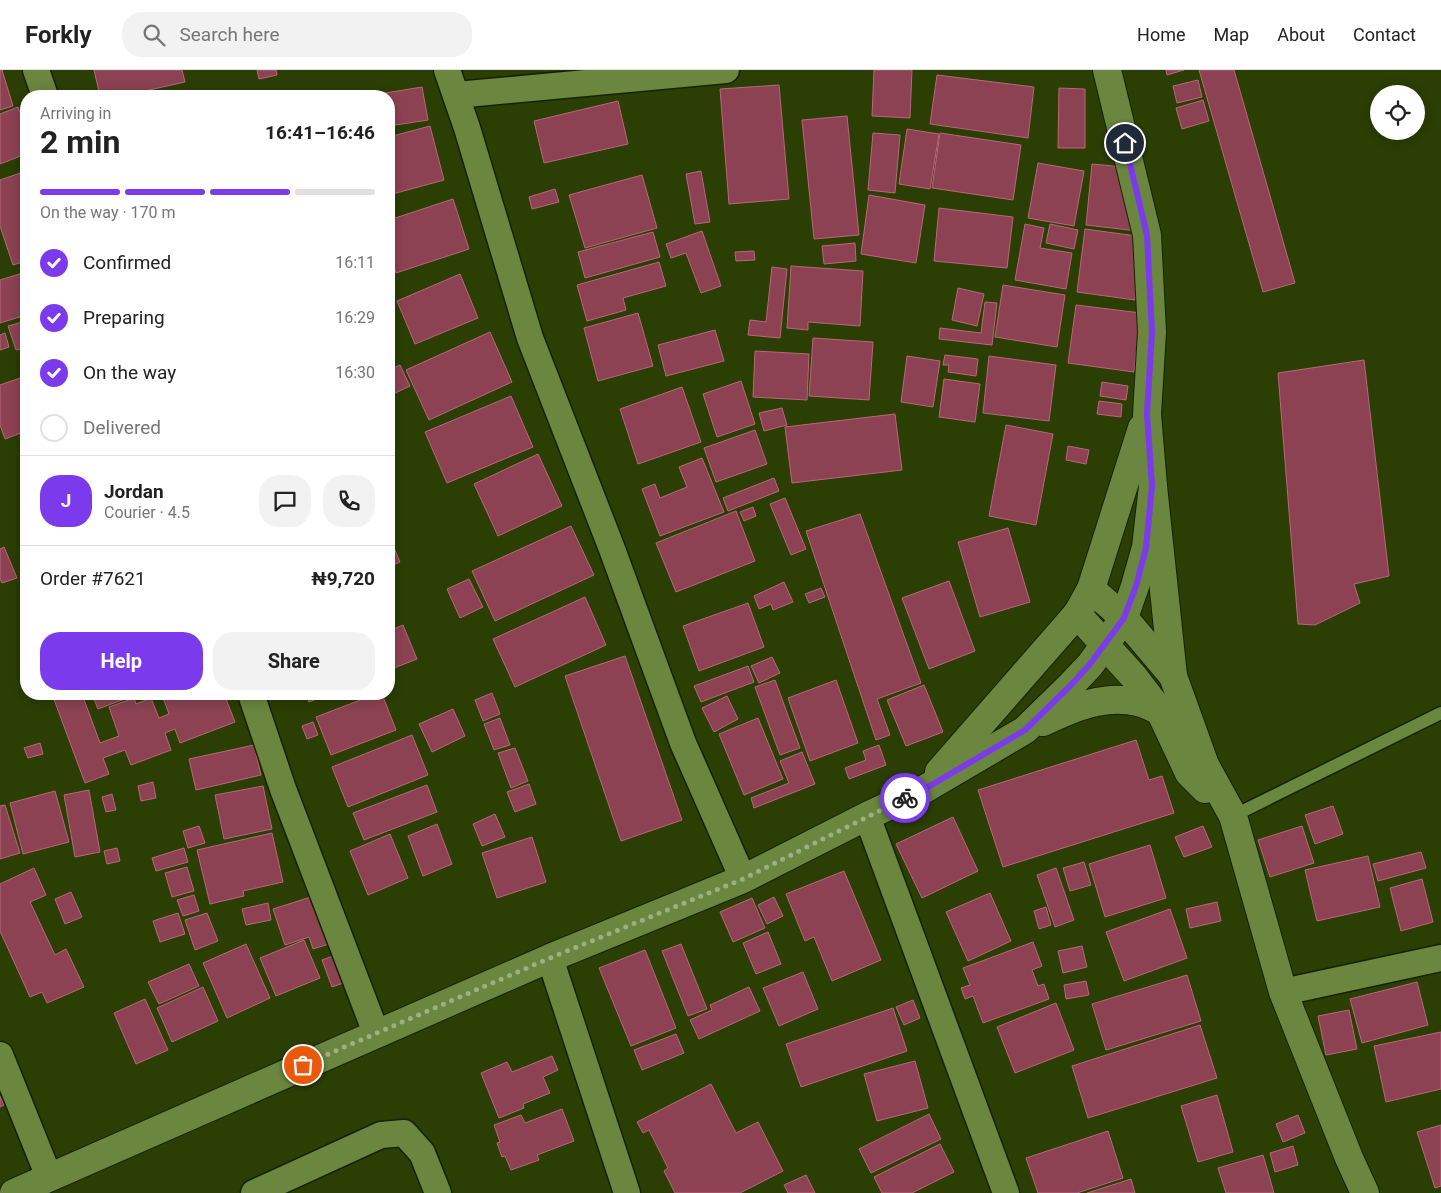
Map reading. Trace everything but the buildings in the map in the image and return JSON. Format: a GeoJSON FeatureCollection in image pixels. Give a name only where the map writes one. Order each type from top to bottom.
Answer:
{"type":"FeatureCollection","features":[{"type":"Feature","properties":{"kind":"street"},"geometry":{"type":"LineString","coordinates":[[36,70],[43,90]]}},
{"type":"Feature","properties":{"kind":"street"},"geometry":{"type":"LineString","coordinates":[[447,70],[530,338],[612,550],[683,742],[743,879]]}},
{"type":"Feature","properties":{"kind":"street"},"geometry":{"type":"LineString","coordinates":[[456,95],[726,70]]}},
{"type":"Feature","properties":{"kind":"street"},"geometry":{"type":"LineString","coordinates":[[1107,70],[1147,235],[1152,332],[1147,414],[1152,486],[1173,676],[1205,765],[1233,816],[1284,992],[1349,1158],[1365,1193]]}},
{"type":"Feature","properties":{"kind":"street"},"geometry":{"type":"LineString","coordinates":[[923,790],[1077,614],[1091,589],[1147,414]]}},
{"type":"Feature","properties":{"kind":"street"},"geometry":{"type":"LineString","coordinates":[[1025,730],[1090,664],[1124,618],[1136,586],[1146,548],[1152,486]]}},
{"type":"Feature","properties":{"kind":"street"},"geometry":{"type":"LineString","coordinates":[[1091,589],[1124,618],[1173,676]]}},
{"type":"Feature","properties":{"kind":"street"},"geometry":{"type":"LineString","coordinates":[[1077,614],[1134,677],[1160,710],[1189,773],[1233,816]]}},
{"type":"Feature","properties":{"kind":"street"},"geometry":{"type":"LineString","coordinates":[[14,1193],[550,958],[743,879],[867,816],[923,790],[1025,730],[1072,708],[1106,699],[1138,702],[1160,710]]}},
{"type":"Feature","properties":{"kind":"street"},"geometry":{"type":"LineString","coordinates":[[253,700],[282,789],[376,1033]]}},
{"type":"Feature","properties":{"kind":"street"},"geometry":{"type":"LineString","coordinates":[[867,816],[1006,1193]]}},
{"type":"Feature","properties":{"kind":"street"},"geometry":{"type":"LineString","coordinates":[[550,958],[627,1193]]}},
{"type":"Feature","properties":{"kind":"street"},"geometry":{"type":"LineString","coordinates":[[1284,992],[1441,958]]}},
{"type":"Feature","properties":{"kind":"street"},"geometry":{"type":"LineString","coordinates":[[0,1055],[49,1177]]}},
{"type":"Feature","properties":{"kind":"street"},"geometry":{"type":"LineString","coordinates":[[254,1193],[381,1135],[404,1133],[422,1153],[438,1193]]}},
{"type":"Feature","properties":{"kind":"lane"},"geometry":{"type":"LineString","coordinates":[[1233,816],[1441,713]]}},
{"type":"Feature","properties":{"kind":"way so far"},"geometry":{"type":"LineString","coordinates":[[303,1065],[550,958],[743,879],[905,798]]}},
{"type":"Feature","properties":{"kind":"route"},"geometry":{"type":"LineString","coordinates":[[905,798],[923,790],[1025,730],[1090,664],[1124,618],[1136,586],[1146,548],[1152,486],[1147,414],[1152,332],[1147,235],[1125,143]]}}]}
